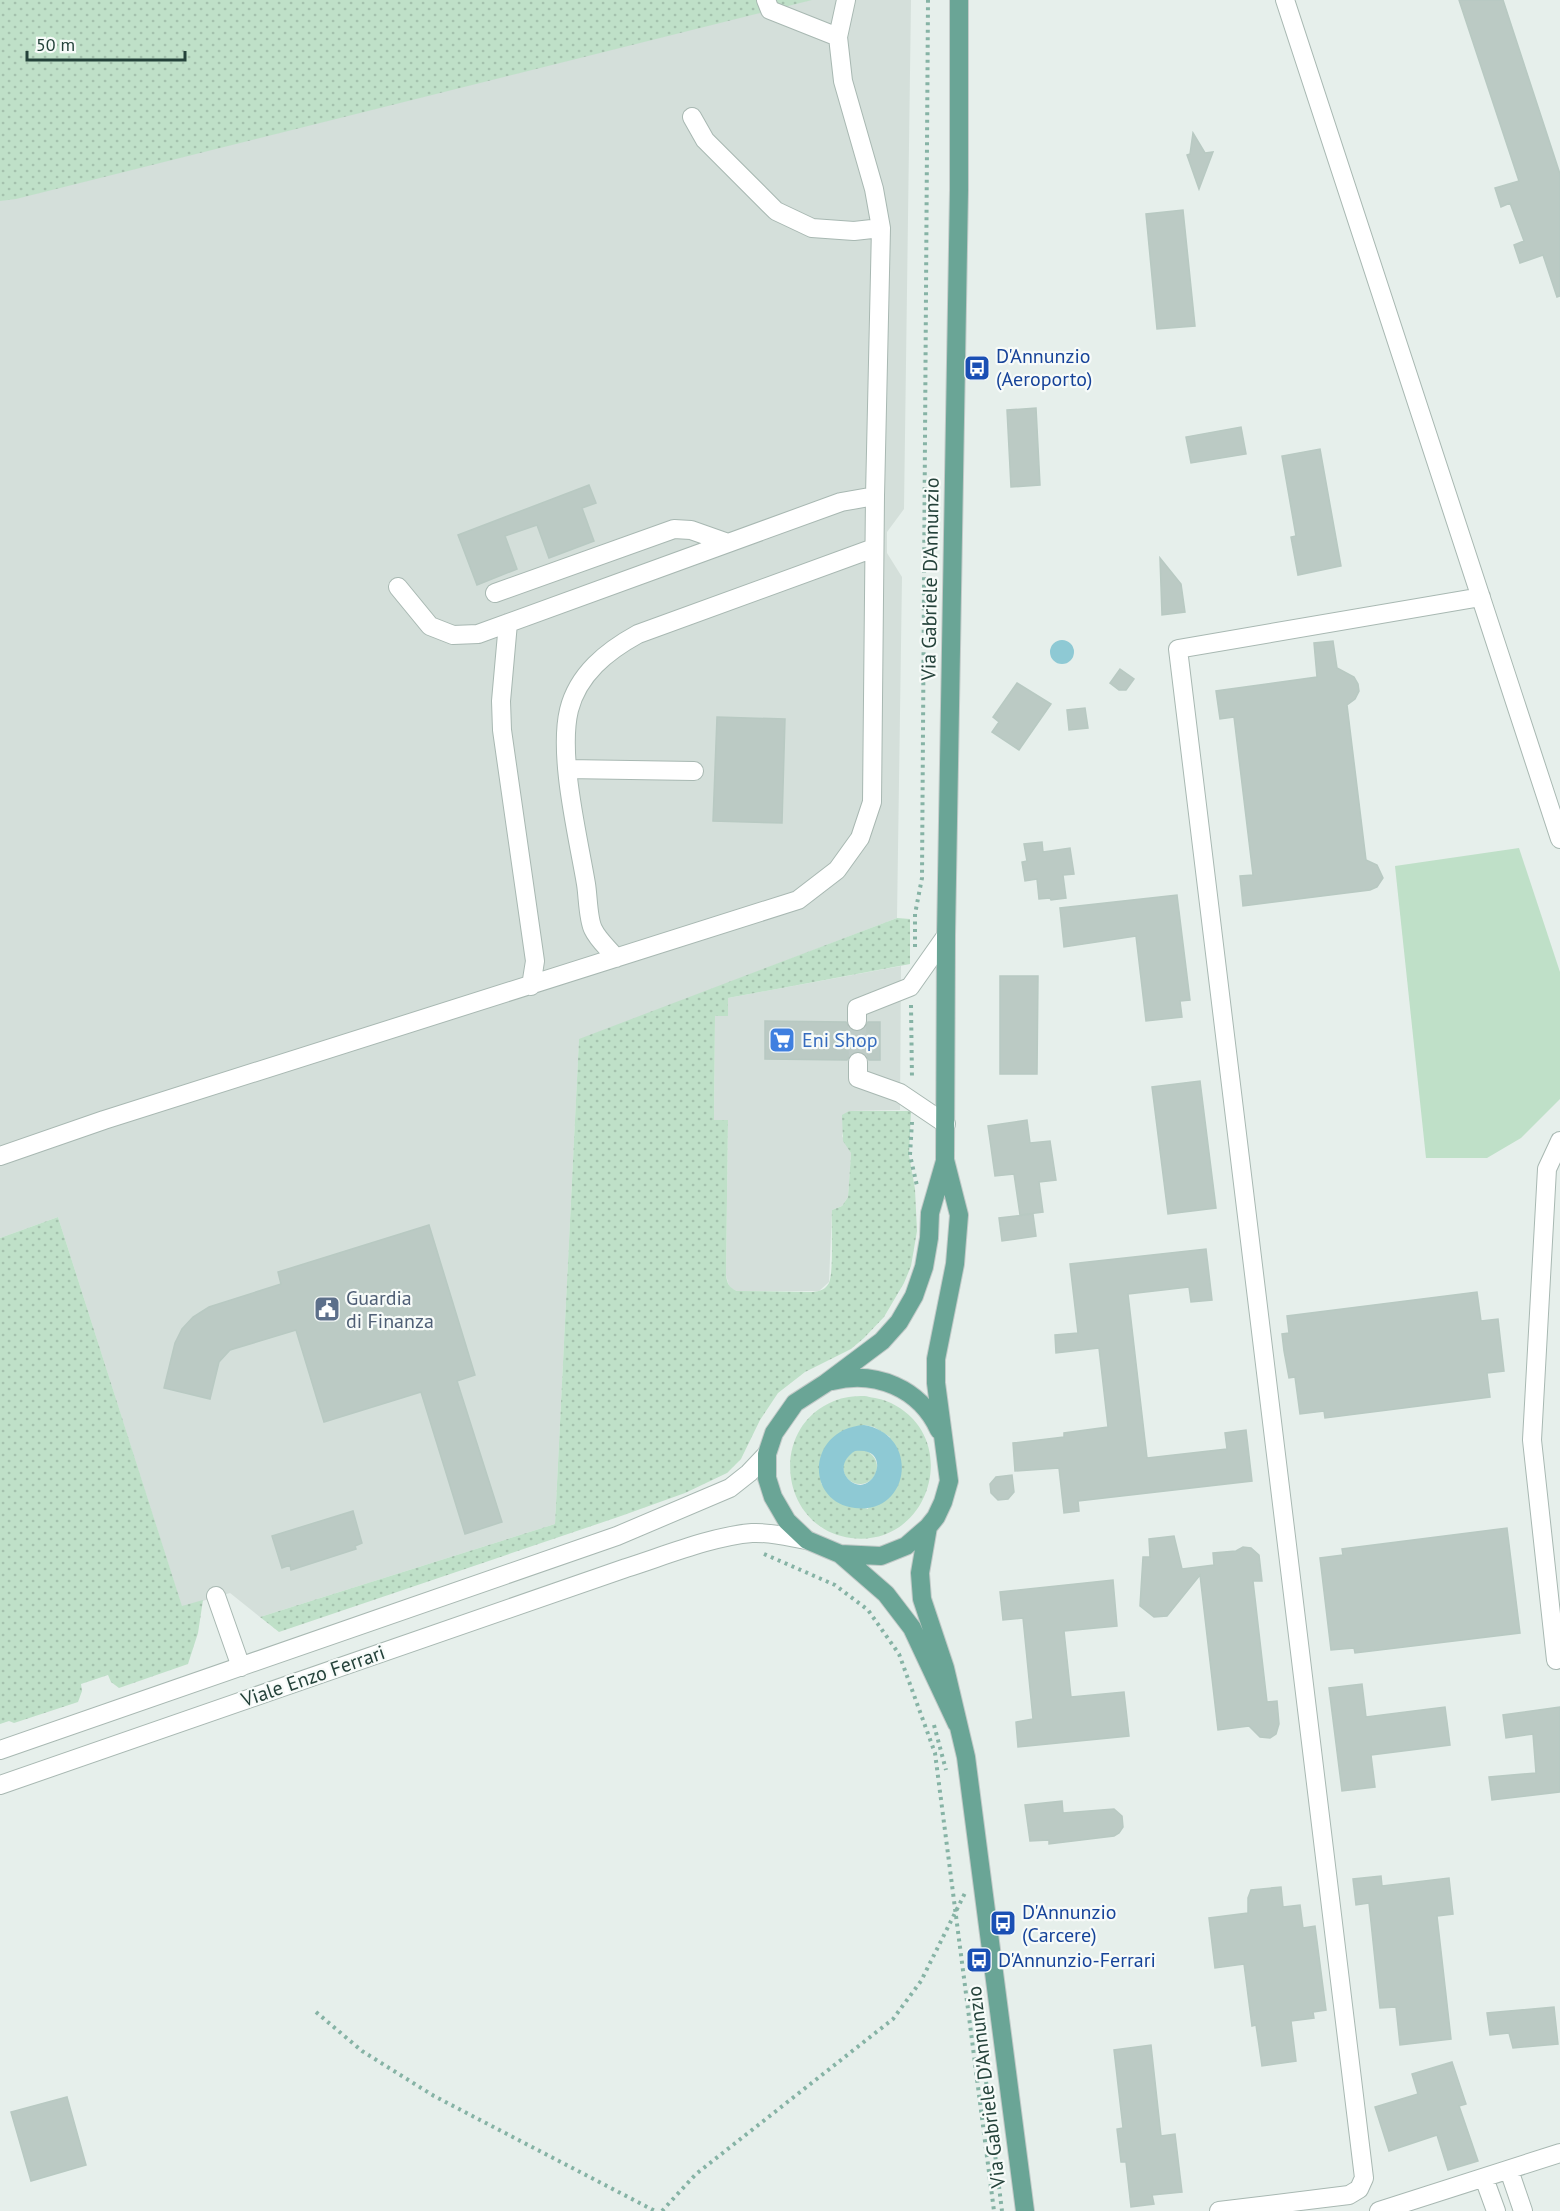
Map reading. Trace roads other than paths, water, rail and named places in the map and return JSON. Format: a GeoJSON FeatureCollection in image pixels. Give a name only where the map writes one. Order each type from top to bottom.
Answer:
{"type":"FeatureCollection","features":[{"type":"Feature","properties":{"kind":"main road","name":"Via Gabriele D'Annunzio"},"geometry":{"type":"LineString","coordinates":[[945,1160],[959,0]]}},
{"type":"Feature","properties":{"kind":"main road"},"geometry":{"type":"LineString","coordinates":[[945,1160],[930,1213],[924,1267],[914,1296],[899,1322],[882,1341],[795,1403],[774,1433],[767,1454],[767,1478],[773,1497],[787,1521],[807,1540],[840,1554],[886,1594],[912,1628],[957,1724]]}},
{"type":"Feature","properties":{"kind":"main road"},"geometry":{"type":"LineString","coordinates":[[840,1554],[880,1556],[906,1546],[928,1527],[943,1502],[948,1481],[936,1383],[936,1359],[955,1264],[959,1215],[945,1160]]}},
{"type":"Feature","properties":{"kind":"main road"},"geometry":{"type":"LineString","coordinates":[[826,1383],[846,1378],[867,1378],[887,1382],[906,1391],[922,1404],[943,1440]]}},
{"type":"Feature","properties":{"kind":"main road"},"geometry":{"type":"LineString","coordinates":[[928,1527],[920,1573],[922,1599],[945,1668],[957,1724]]}},
{"type":"Feature","properties":{"kind":"main road","name":"Via Gabriele D'Annunzio"},"geometry":{"type":"LineString","coordinates":[[957,1724],[966,1757],[983,1876],[1023,2206]]}},
{"type":"Feature","properties":{"kind":"street"},"geometry":{"type":"LineString","coordinates":[[766,0],[770,10],[838,37]]}},
{"type":"Feature","properties":{"kind":"street"},"geometry":{"type":"LineString","coordinates":[[0,1156],[105,1120],[798,900],[837,870],[860,838],[872,802],[874,548],[881,228],[874,189],[843,81],[838,37],[846,0]]}},
{"type":"Feature","properties":{"kind":"street"},"geometry":{"type":"LineString","coordinates":[[1285,0],[1560,839]]}},
{"type":"Feature","properties":{"kind":"street"},"geometry":{"type":"LineString","coordinates":[[692,117],[705,140],[776,211],[812,228],[854,231],[881,228]]}},
{"type":"Feature","properties":{"kind":"street"},"geometry":{"type":"LineString","coordinates":[[398,587],[430,626],[453,635],[478,634],[725,542],[841,502],[875,496]]}},
{"type":"Feature","properties":{"kind":"street"},"geometry":{"type":"LineString","coordinates":[[495,593],[674,529],[691,530],[725,542]]}},
{"type":"Feature","properties":{"kind":"street"},"geometry":{"type":"LineString","coordinates":[[616,958],[593,929],[567,769],[566,733],[570,709],[592,667],[614,648],[638,634],[874,548]]}},
{"type":"Feature","properties":{"kind":"street"},"geometry":{"type":"LineString","coordinates":[[1219,2211],[1349,2194],[1359,2189],[1364,2178],[1178,649],[1481,597]]}},
{"type":"Feature","properties":{"kind":"street"},"geometry":{"type":"LineString","coordinates":[[508,623],[501,701],[502,730],[535,961],[531,986]]}},
{"type":"Feature","properties":{"kind":"street"},"geometry":{"type":"LineString","coordinates":[[567,769],[694,771]]}},
{"type":"Feature","properties":{"kind":"street"},"geometry":{"type":"LineString","coordinates":[[857,1021],[857,1008],[910,987],[946,936]]}},
{"type":"Feature","properties":{"kind":"street"},"geometry":{"type":"LineString","coordinates":[[858,1062],[858,1078],[900,1093],[946,1124]]}},
{"type":"Feature","properties":{"kind":"street"},"geometry":{"type":"LineString","coordinates":[[1556,1660],[1532,1440],[1547,1169],[1560,1141]]}},
{"type":"Feature","properties":{"kind":"street","name":"Viale Enzo Ferrari"},"geometry":{"type":"LineString","coordinates":[[0,1750],[617,1536],[730,1488],[749,1473],[767,1454]]}},
{"type":"Feature","properties":{"kind":"street","name":"Viale Enzo Ferrari"},"geometry":{"type":"LineString","coordinates":[[0,1785],[626,1568],[720,1539],[752,1533],[807,1540]]}},
{"type":"Feature","properties":{"kind":"street"},"geometry":{"type":"LineString","coordinates":[[216,1596],[241,1667]]}},
{"type":"Feature","properties":{"kind":"street"},"geometry":{"type":"LineString","coordinates":[[1378,2211],[1560,2153]]}},
{"type":"Feature","properties":{"kind":"street"},"geometry":{"type":"LineString","coordinates":[[1509,2170],[1523,2211]]}},
{"type":"Feature","properties":{"kind":"street"},"geometry":{"type":"LineString","coordinates":[[1484,2178],[1496,2211]]}},
{"type":"Feature","properties":{"kind":"water"},"geometry":{"type":"Polygon","coordinates":[[[1062,640],[1070,644],[1074,652],[1070,660],[1062,664],[1054,660],[1050,652],[1054,644],[1062,640]]]}},
{"type":"Feature","properties":{"kind":"water"},"geometry":{"type":"Polygon","coordinates":[[[864,1425],[882,1432],[894,1443],[901,1458],[902,1473],[897,1487],[888,1499],[874,1507],[855,1508],[838,1503],[827,1493],[820,1480],[819,1466],[823,1451],[831,1439],[845,1429],[864,1425]],[[855,1451],[848,1456],[844,1464],[845,1475],[857,1484],[865,1484],[876,1472],[875,1457],[867,1452],[855,1451]]]}},
{"type":"Feature","properties":{"kind":"tunnel"},"geometry":{"type":"LineString","coordinates":[[857,1021],[858,1062]]}},
{"type":"Feature","properties":{"kind":"place","name":"D'Annunzio (Aeroporto)"},"geometry":{"type":"Point","coordinates":[977,368]}},
{"type":"Feature","properties":{"kind":"place","name":"Eni Shop"},"geometry":{"type":"Point","coordinates":[782,1040]}},
{"type":"Feature","properties":{"kind":"place","name":"Guardia di Finanza"},"geometry":{"type":"Point","coordinates":[327,1309]}},
{"type":"Feature","properties":{"kind":"place","name":"D'Annunzio (Carcere)"},"geometry":{"type":"Point","coordinates":[1003,1923]}},
{"type":"Feature","properties":{"kind":"place","name":"D'Annunzio-Ferrari"},"geometry":{"type":"Point","coordinates":[979,1960]}}]}
